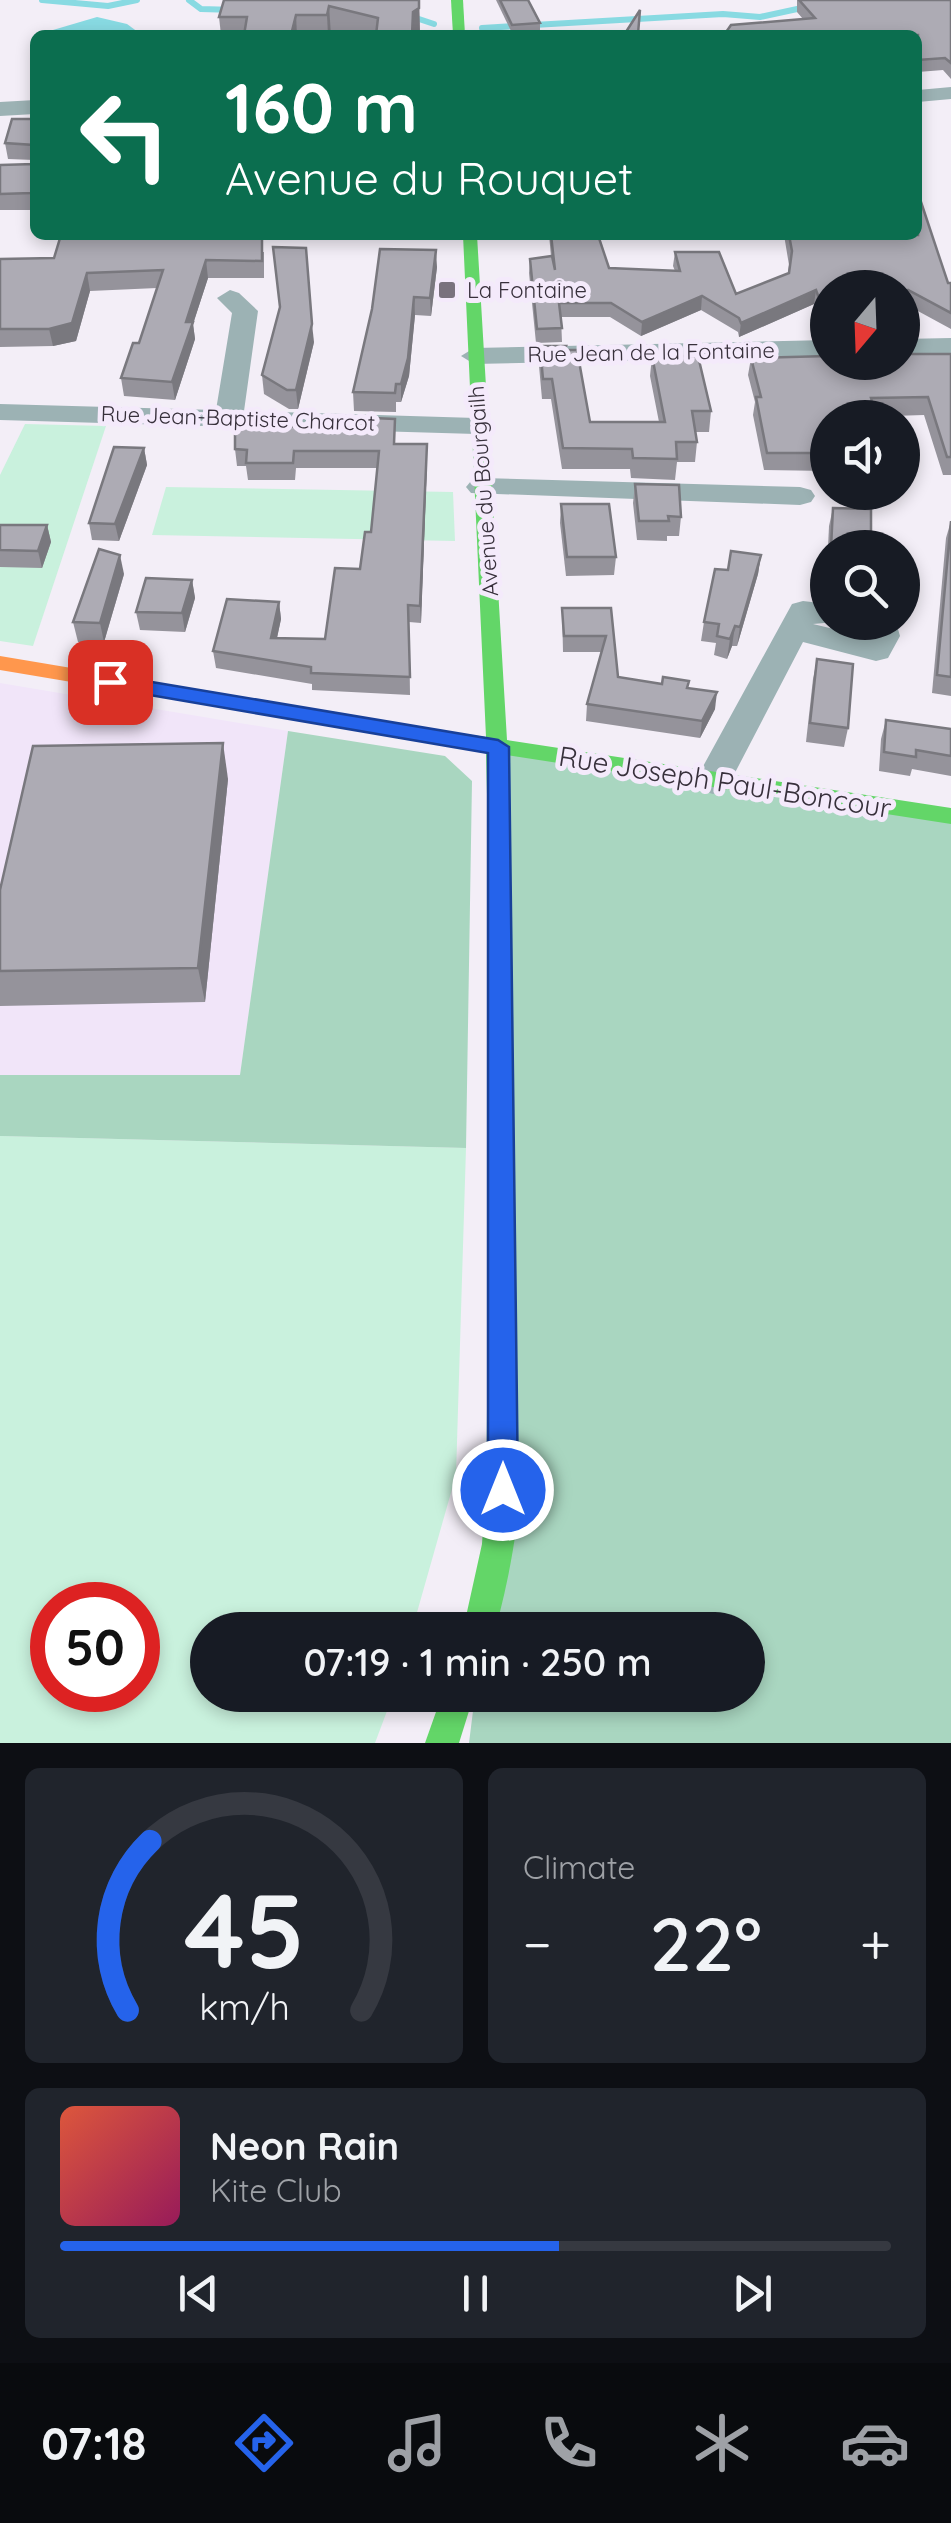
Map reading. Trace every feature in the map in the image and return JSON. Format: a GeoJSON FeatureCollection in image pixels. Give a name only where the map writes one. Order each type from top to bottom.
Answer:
{"type":"FeatureCollection","features":[{"type":"Feature","properties":{"kind":"main road"},"geometry":{"type":"LineString","coordinates":[[458,0],[459,30]]}},
{"type":"Feature","properties":{"kind":"main road","name":"Avenue du Bourgailh"},"geometry":{"type":"LineString","coordinates":[[470,240],[476,426],[487,516],[498,747],[503,1490],[485,1612]]}},
{"type":"Feature","properties":{"kind":"main road","name":"Rue Joseph Paul-Boncour"},"geometry":{"type":"LineString","coordinates":[[0,663],[498,747],[951,816]]}},
{"type":"Feature","properties":{"kind":"main road"},"geometry":{"type":"LineString","coordinates":[[442,1743],[452,1712]]}},
{"type":"Feature","properties":{"kind":"street"},"geometry":{"type":"LineString","coordinates":[[922,96],[951,93]]}},
{"type":"Feature","properties":{"kind":"street"},"geometry":{"type":"LineString","coordinates":[[0,109],[30,107]]}},
{"type":"Feature","properties":{"kind":"street"},"geometry":{"type":"LineString","coordinates":[[229,417],[245,311],[230,298]]}},
{"type":"Feature","properties":{"kind":"street"},"geometry":{"type":"LineString","coordinates":[[920,347],[951,346]]}},
{"type":"Feature","properties":{"kind":"street","name":"Rue Jean de la Fontaine"},"geometry":{"type":"LineString","coordinates":[[474,356],[810,348]]}},
{"type":"Feature","properties":{"kind":"street","name":"Rue Jean-Baptiste Charcot"},"geometry":{"type":"LineString","coordinates":[[0,412],[476,426]]}},
{"type":"Feature","properties":{"kind":"street"},"geometry":{"type":"LineString","coordinates":[[482,487],[800,496]]}},
{"type":"Feature","properties":{"kind":"street"},"geometry":{"type":"LineString","coordinates":[[713,781],[792,629],[804,611],[810,612]]}},
{"type":"Feature","properties":{"kind":"street"},"geometry":{"type":"LineString","coordinates":[[792,629],[810,634]]}},
{"type":"Feature","properties":{"kind":"street"},"geometry":{"type":"LineString","coordinates":[[836,640],[876,650],[882,640]]}},
{"type":"Feature","properties":{"kind":"shaded area"},"geometry":{"type":"Polygon","coordinates":[[[0,683],[288,731],[240,1075],[0,1075],[0,683]]]}},
{"type":"Feature","properties":{"kind":"green space"},"geometry":{"type":"Polygon","coordinates":[[[25,424],[106,426],[33,646],[0,641],[0,475],[25,424]]]}},
{"type":"Feature","properties":{"kind":"green space"},"geometry":{"type":"Polygon","coordinates":[[[166,487],[453,492],[455,541],[152,535],[166,487]]]}},
{"type":"Feature","properties":{"kind":"green space"},"geometry":{"type":"Polygon","coordinates":[[[288,731],[445,756],[472,781],[466,1148],[0,1136],[0,1075],[240,1075],[288,731]]]}},
{"type":"Feature","properties":{"kind":"green space"},"geometry":{"type":"Polygon","coordinates":[[[499,747],[951,816],[951,1743],[469,1743],[473,1712],[765,1712],[765,1612],[483,1612],[499,747]]]}},
{"type":"Feature","properties":{"kind":"green space"},"geometry":{"type":"Polygon","coordinates":[[[0,1136],[466,1148],[456,1475],[417,1612],[190,1612],[190,1712],[387,1712],[375,1743],[0,1743],[0,1136]]]}},
{"type":"Feature","properties":{"kind":"water"},"geometry":{"type":"Polygon","coordinates":[[[97,17],[127,24],[135,30],[53,30],[97,17]]]}},
{"type":"Feature","properties":{"kind":"building"},"geometry":{"type":"Polygon","coordinates":[[[224,0],[419,0],[419,8],[413,12],[412,30],[377,30],[378,18],[329,6],[327,15],[296,15],[292,30],[245,30],[247,17],[219,17],[224,0]]]}},
{"type":"Feature","properties":{"kind":"building"},"geometry":{"type":"Polygon","coordinates":[[[500,0],[528,0],[540,23],[512,25],[500,0]]]}},
{"type":"Feature","properties":{"kind":"building"},"geometry":{"type":"Polygon","coordinates":[[[799,0],[951,0],[951,63],[945,58],[922,60],[922,30],[728,30],[731,25],[815,18],[799,0]]]}},
{"type":"Feature","properties":{"kind":"building"},"geometry":{"type":"Polygon","coordinates":[[[640,10],[638,30],[627,30],[640,10]]]}},
{"type":"Feature","properties":{"kind":"building"},"geometry":{"type":"Polygon","coordinates":[[[12,119],[30,119],[30,145],[5,143],[12,119]]]}},
{"type":"Feature","properties":{"kind":"building"},"geometry":{"type":"Polygon","coordinates":[[[30,164],[30,193],[0,194],[0,165],[30,164]]]}},
{"type":"Feature","properties":{"kind":"building"},"geometry":{"type":"Polygon","coordinates":[[[922,205],[951,283],[951,313],[920,296],[920,270],[810,270],[810,293],[741,323],[702,296],[642,322],[611,303],[559,303],[562,328],[537,329],[530,259],[552,256],[555,270],[552,240],[600,240],[609,268],[680,271],[675,252],[719,252],[736,294],[789,273],[790,240],[922,240],[922,205]]]}},
{"type":"Feature","properties":{"kind":"building"},"geometry":{"type":"Polygon","coordinates":[[[59,240],[262,240],[262,261],[206,260],[186,322],[193,322],[172,382],[121,378],[133,343],[139,343],[163,270],[87,273],[72,323],[49,329],[0,329],[0,259],[54,258],[59,240]]]}},
{"type":"Feature","properties":{"kind":"building"},"geometry":{"type":"Polygon","coordinates":[[[273,247],[306,248],[312,324],[296,390],[287,390],[262,375],[280,307],[273,247]]]}},
{"type":"Feature","properties":{"kind":"building"},"geometry":{"type":"Polygon","coordinates":[[[380,249],[436,250],[430,298],[414,297],[408,358],[395,393],[353,392],[372,309],[380,249]]]}},
{"type":"Feature","properties":{"kind":"building"},"geometry":{"type":"Polygon","coordinates":[[[540,346],[577,350],[590,422],[665,422],[652,356],[698,356],[711,411],[692,411],[697,442],[676,442],[677,459],[633,458],[632,449],[563,448],[552,379],[543,379],[540,346]]]}},
{"type":"Feature","properties":{"kind":"building"},"geometry":{"type":"Polygon","coordinates":[[[920,354],[951,354],[951,457],[947,457],[928,397],[810,400],[810,453],[767,453],[756,397],[761,397],[751,358],[810,356],[810,380],[920,380],[920,354]]]}},
{"type":"Feature","properties":{"kind":"building"},"geometry":{"type":"Polygon","coordinates":[[[349,417],[395,419],[394,444],[427,444],[420,606],[408,605],[410,677],[311,673],[311,667],[213,651],[227,599],[279,602],[271,638],[325,639],[335,568],[360,569],[365,532],[371,532],[379,451],[294,451],[293,463],[246,463],[247,450],[235,449],[235,427],[347,426],[349,417]]]}},
{"type":"Feature","properties":{"kind":"building"},"geometry":{"type":"Polygon","coordinates":[[[114,447],[144,448],[115,524],[89,523],[114,447]]]}},
{"type":"Feature","properties":{"kind":"building"},"geometry":{"type":"Polygon","coordinates":[[[635,484],[679,485],[681,517],[639,521],[635,484]]]}},
{"type":"Feature","properties":{"kind":"building"},"geometry":{"type":"Polygon","coordinates":[[[561,504],[609,504],[616,557],[567,557],[561,504]]]}},
{"type":"Feature","properties":{"kind":"building"},"geometry":{"type":"Polygon","coordinates":[[[833,510],[871,510],[871,530],[832,530],[833,510]]]}},
{"type":"Feature","properties":{"kind":"building"},"geometry":{"type":"Polygon","coordinates":[[[951,521],[951,677],[937,675],[951,521]]]}},
{"type":"Feature","properties":{"kind":"building"},"geometry":{"type":"Polygon","coordinates":[[[0,525],[47,525],[38,551],[0,550],[0,525]]]}},
{"type":"Feature","properties":{"kind":"building"},"geometry":{"type":"Polygon","coordinates":[[[99,549],[120,555],[100,623],[73,622],[99,549]]]}},
{"type":"Feature","properties":{"kind":"building"},"geometry":{"type":"Polygon","coordinates":[[[731,551],[761,555],[740,627],[735,626],[730,639],[717,636],[719,624],[704,622],[715,569],[728,570],[731,551]]]}},
{"type":"Feature","properties":{"kind":"building"},"geometry":{"type":"Polygon","coordinates":[[[146,578],[192,580],[182,613],[136,612],[146,578]]]}},
{"type":"Feature","properties":{"kind":"building"},"geometry":{"type":"Polygon","coordinates":[[[562,608],[611,608],[618,677],[662,684],[663,677],[689,681],[687,688],[717,692],[702,721],[587,704],[606,636],[564,636],[562,608]]]}},
{"type":"Feature","properties":{"kind":"building"},"geometry":{"type":"Polygon","coordinates":[[[817,659],[853,664],[848,728],[810,723],[817,659]]]}},
{"type":"Feature","properties":{"kind":"building"},"geometry":{"type":"Polygon","coordinates":[[[886,720],[951,729],[951,756],[916,750],[916,757],[884,752],[886,720]]]}},
{"type":"Feature","properties":{"kind":"building"},"geometry":{"type":"Polygon","coordinates":[[[223,743],[198,968],[0,971],[0,890],[33,746],[223,743]]]}},
{"type":"Feature","properties":{"kind":"waterway"},"geometry":{"type":"LineString","coordinates":[[42,0],[108,6],[137,0]]}},
{"type":"Feature","properties":{"kind":"waterway"},"geometry":{"type":"LineString","coordinates":[[189,0],[201,9],[235,10]]}},
{"type":"Feature","properties":{"kind":"waterway"},"geometry":{"type":"LineString","coordinates":[[482,28],[723,14],[760,17],[811,6]]}},
{"type":"Feature","properties":{"kind":"waterway"},"geometry":{"type":"LineString","coordinates":[[407,15],[434,24]]}},
{"type":"Feature","properties":{"kind":"traffic: fast"},"geometry":{"type":"LineString","coordinates":[[457,0],[459,30]]}},
{"type":"Feature","properties":{"kind":"traffic: fast"},"geometry":{"type":"LineString","coordinates":[[470,240],[500,879]]}},
{"type":"Feature","properties":{"kind":"traffic: fast"},"geometry":{"type":"LineString","coordinates":[[452,739],[951,816]]}},
{"type":"Feature","properties":{"kind":"traffic: fast"},"geometry":{"type":"LineString","coordinates":[[484,1612],[498,1544],[503,1455]]}},
{"type":"Feature","properties":{"kind":"traffic: fast"},"geometry":{"type":"LineString","coordinates":[[442,1743],[452,1712]]}},
{"type":"Feature","properties":{"kind":"traffic: slow"},"geometry":{"type":"LineString","coordinates":[[0,663],[452,739]]}},
{"type":"Feature","properties":{"kind":"traffic: slow"},"geometry":{"type":"LineString","coordinates":[[500,879],[503,1455]]}},
{"type":"Feature","properties":{"kind":"place","name":"La Fontaine"},"geometry":{"type":"Point","coordinates":[447,290]}},
{"type":"Feature","properties":{"kind":"route"},"geometry":{"type":"LineString","coordinates":[[110,682],[498,747],[503,1490]]}}]}
